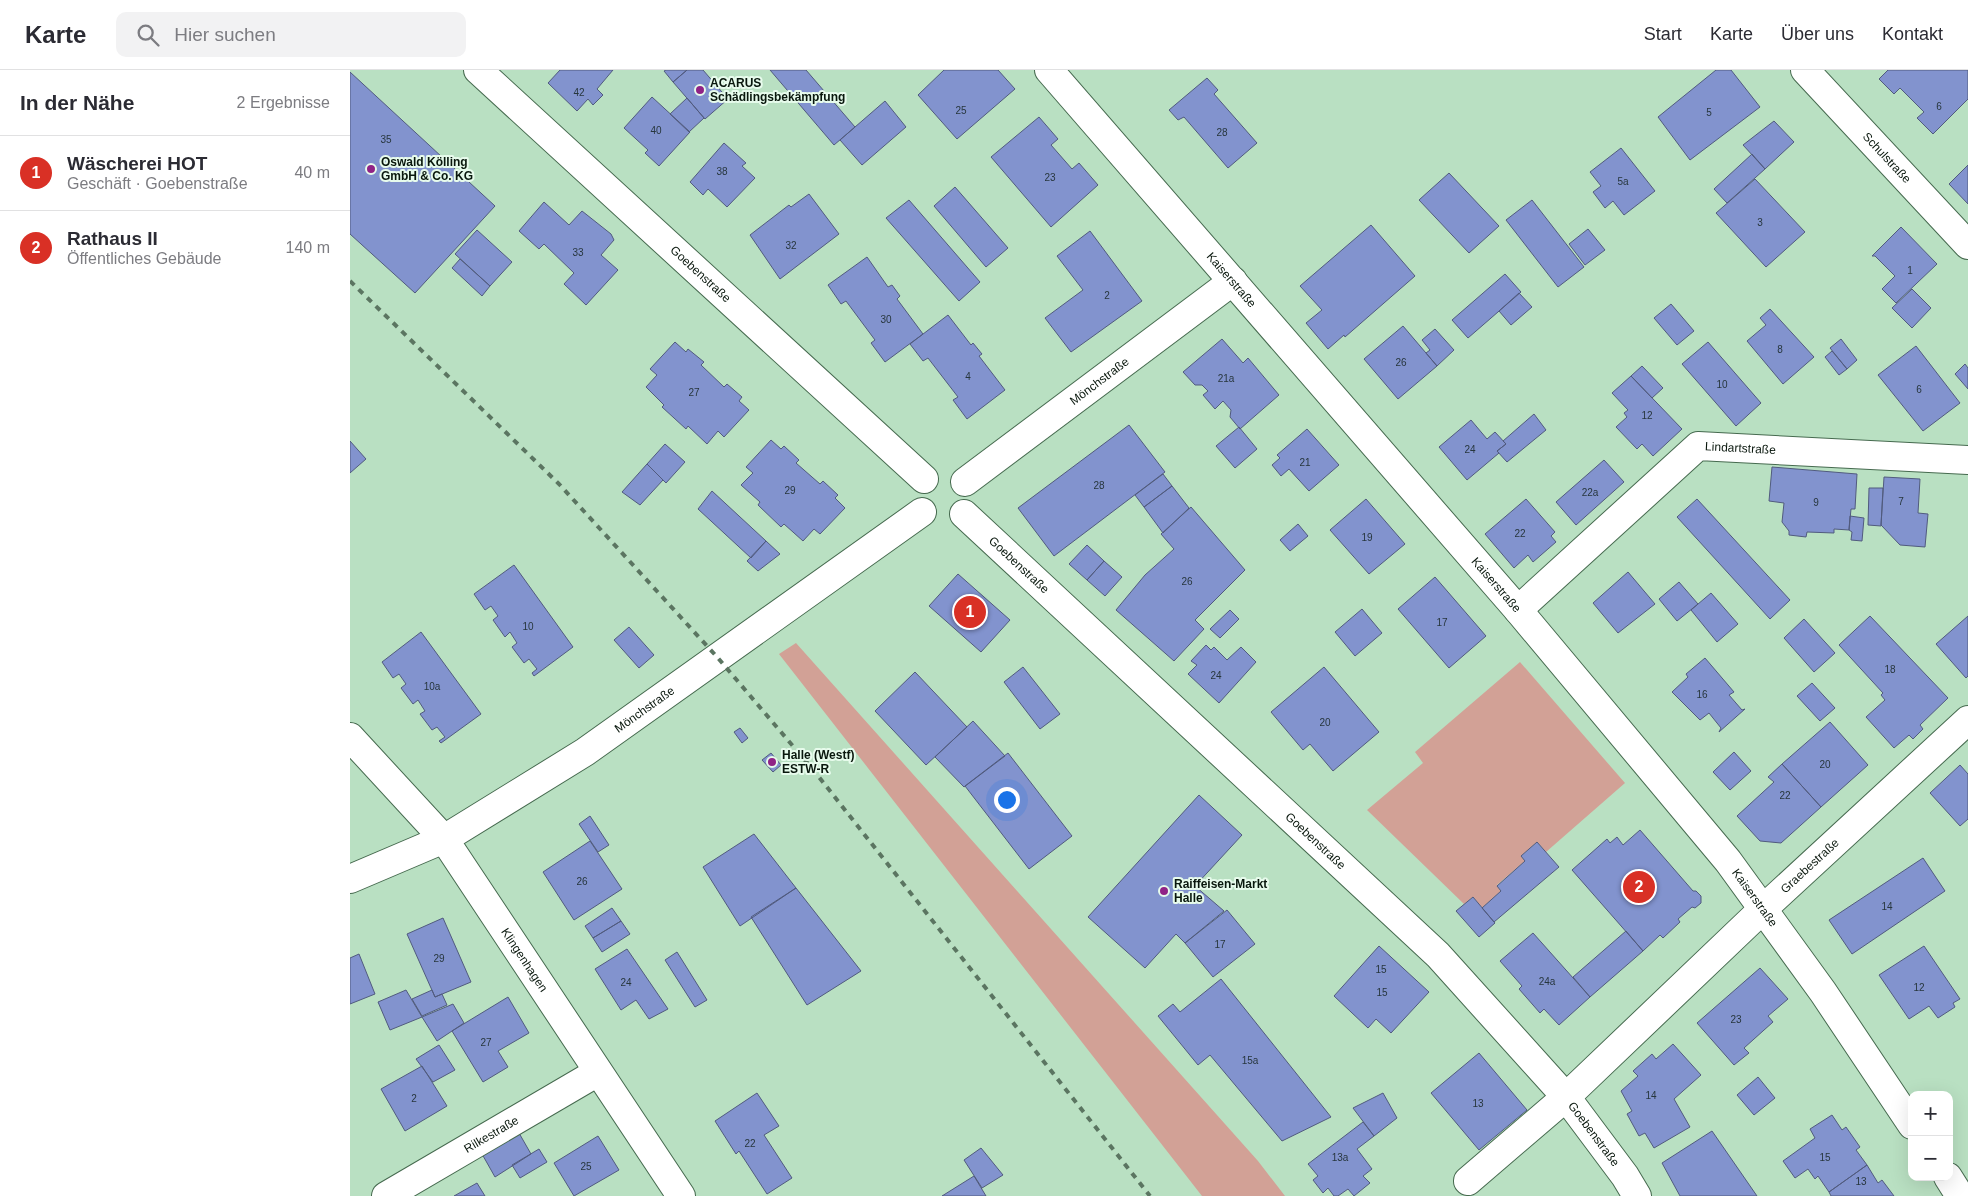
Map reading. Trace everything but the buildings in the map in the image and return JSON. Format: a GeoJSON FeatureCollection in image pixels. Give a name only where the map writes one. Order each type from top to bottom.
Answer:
{"type":"FeatureCollection","features":[{"type":"Feature","properties":{"kind":"street","name":"Goebenstraße"},"geometry":{"type":"LineString","coordinates":[[478,70],[924,479]]}},
{"type":"Feature","properties":{"kind":"street","name":"Schulstraße"},"geometry":{"type":"LineString","coordinates":[[1805,70],[1968,245]]}},
{"type":"Feature","properties":{"kind":"street","name":"Kaiserstraße"},"geometry":{"type":"LineString","coordinates":[[1056,72],[1233,281],[1518,610],[1728,861],[1823,992],[1908,1119]]}},
{"type":"Feature","properties":{"kind":"street","name":"Mönchstraße"},"geometry":{"type":"LineString","coordinates":[[965,482],[1233,281]]}},
{"type":"Feature","properties":{"kind":"street","name":"Lindartstraße"},"geometry":{"type":"LineString","coordinates":[[1518,610],[1698,446],[1968,460]]}},
{"type":"Feature","properties":{"kind":"street"},"geometry":{"type":"LineString","coordinates":[[945,471],[957,474],[965,482],[970,498],[964,514],[954,521],[942,524],[931,520],[922,512],[917,496],[919,486],[924,479],[934,472],[945,471]]}},
{"type":"Feature","properties":{"kind":"street","name":"Mönchstraße"},"geometry":{"type":"LineString","coordinates":[[350,879],[444,839],[585,752],[922,512]]}},
{"type":"Feature","properties":{"kind":"street","name":"Goebenstraße"},"geometry":{"type":"LineString","coordinates":[[964,514],[1438,955],[1566,1097],[1625,1176],[1637,1196]]}},
{"type":"Feature","properties":{"kind":"street","name":"Graebestraße"},"geometry":{"type":"LineString","coordinates":[[1468,1181],[1566,1097],[1763,909],[1968,720]]}},
{"type":"Feature","properties":{"kind":"street","name":"Klingenhagen"},"geometry":{"type":"LineString","coordinates":[[350,737],[444,839],[681,1196]]}},
{"type":"Feature","properties":{"kind":"street","name":"Rilkestraße"},"geometry":{"type":"LineString","coordinates":[[386,1196],[598,1072]]}},
{"type":"Feature","properties":{"kind":"street"},"geometry":{"type":"LineString","coordinates":[[1951,1181],[1960,1196]]}},
{"type":"Feature","properties":{"kind":"shaded area"},"geometry":{"type":"Polygon","coordinates":[[[796,643],[1258,1161],[1285,1196],[1202,1196],[779,654],[796,643]]]}},
{"type":"Feature","properties":{"kind":"shaded area"},"geometry":{"type":"Polygon","coordinates":[[[1520,662],[1625,783],[1546,852],[1537,842],[1521,856],[1525,861],[1497,885],[1501,891],[1482,908],[1473,897],[1464,904],[1367,810],[1423,763],[1415,752],[1520,662]]]}},
{"type":"Feature","properties":{"kind":"railway"},"geometry":{"type":"LineString","coordinates":[[350,281],[559,484],[718,658],[815,772],[1150,1196]]}},
{"type":"Feature","properties":{"kind":"place","name":"ACARUS Schädlingsbekämpfung"},"geometry":{"type":"Point","coordinates":[700,90]}},
{"type":"Feature","properties":{"kind":"place","name":"Oswald Kölling GmbH & Co. KG"},"geometry":{"type":"Point","coordinates":[371,169]}},
{"type":"Feature","properties":{"kind":"place","name":"Wäscherei HOT"},"geometry":{"type":"Point","coordinates":[970,612]}},
{"type":"Feature","properties":{"kind":"place","name":"Halle (Westf) ESTW-R"},"geometry":{"type":"Point","coordinates":[772,762]}},
{"type":"Feature","properties":{"kind":"place","name":"Rathaus II"},"geometry":{"type":"Point","coordinates":[1639,887]}},
{"type":"Feature","properties":{"kind":"place","name":"Raiffeisen-Markt Halle"},"geometry":{"type":"Point","coordinates":[1164,891]}}]}
